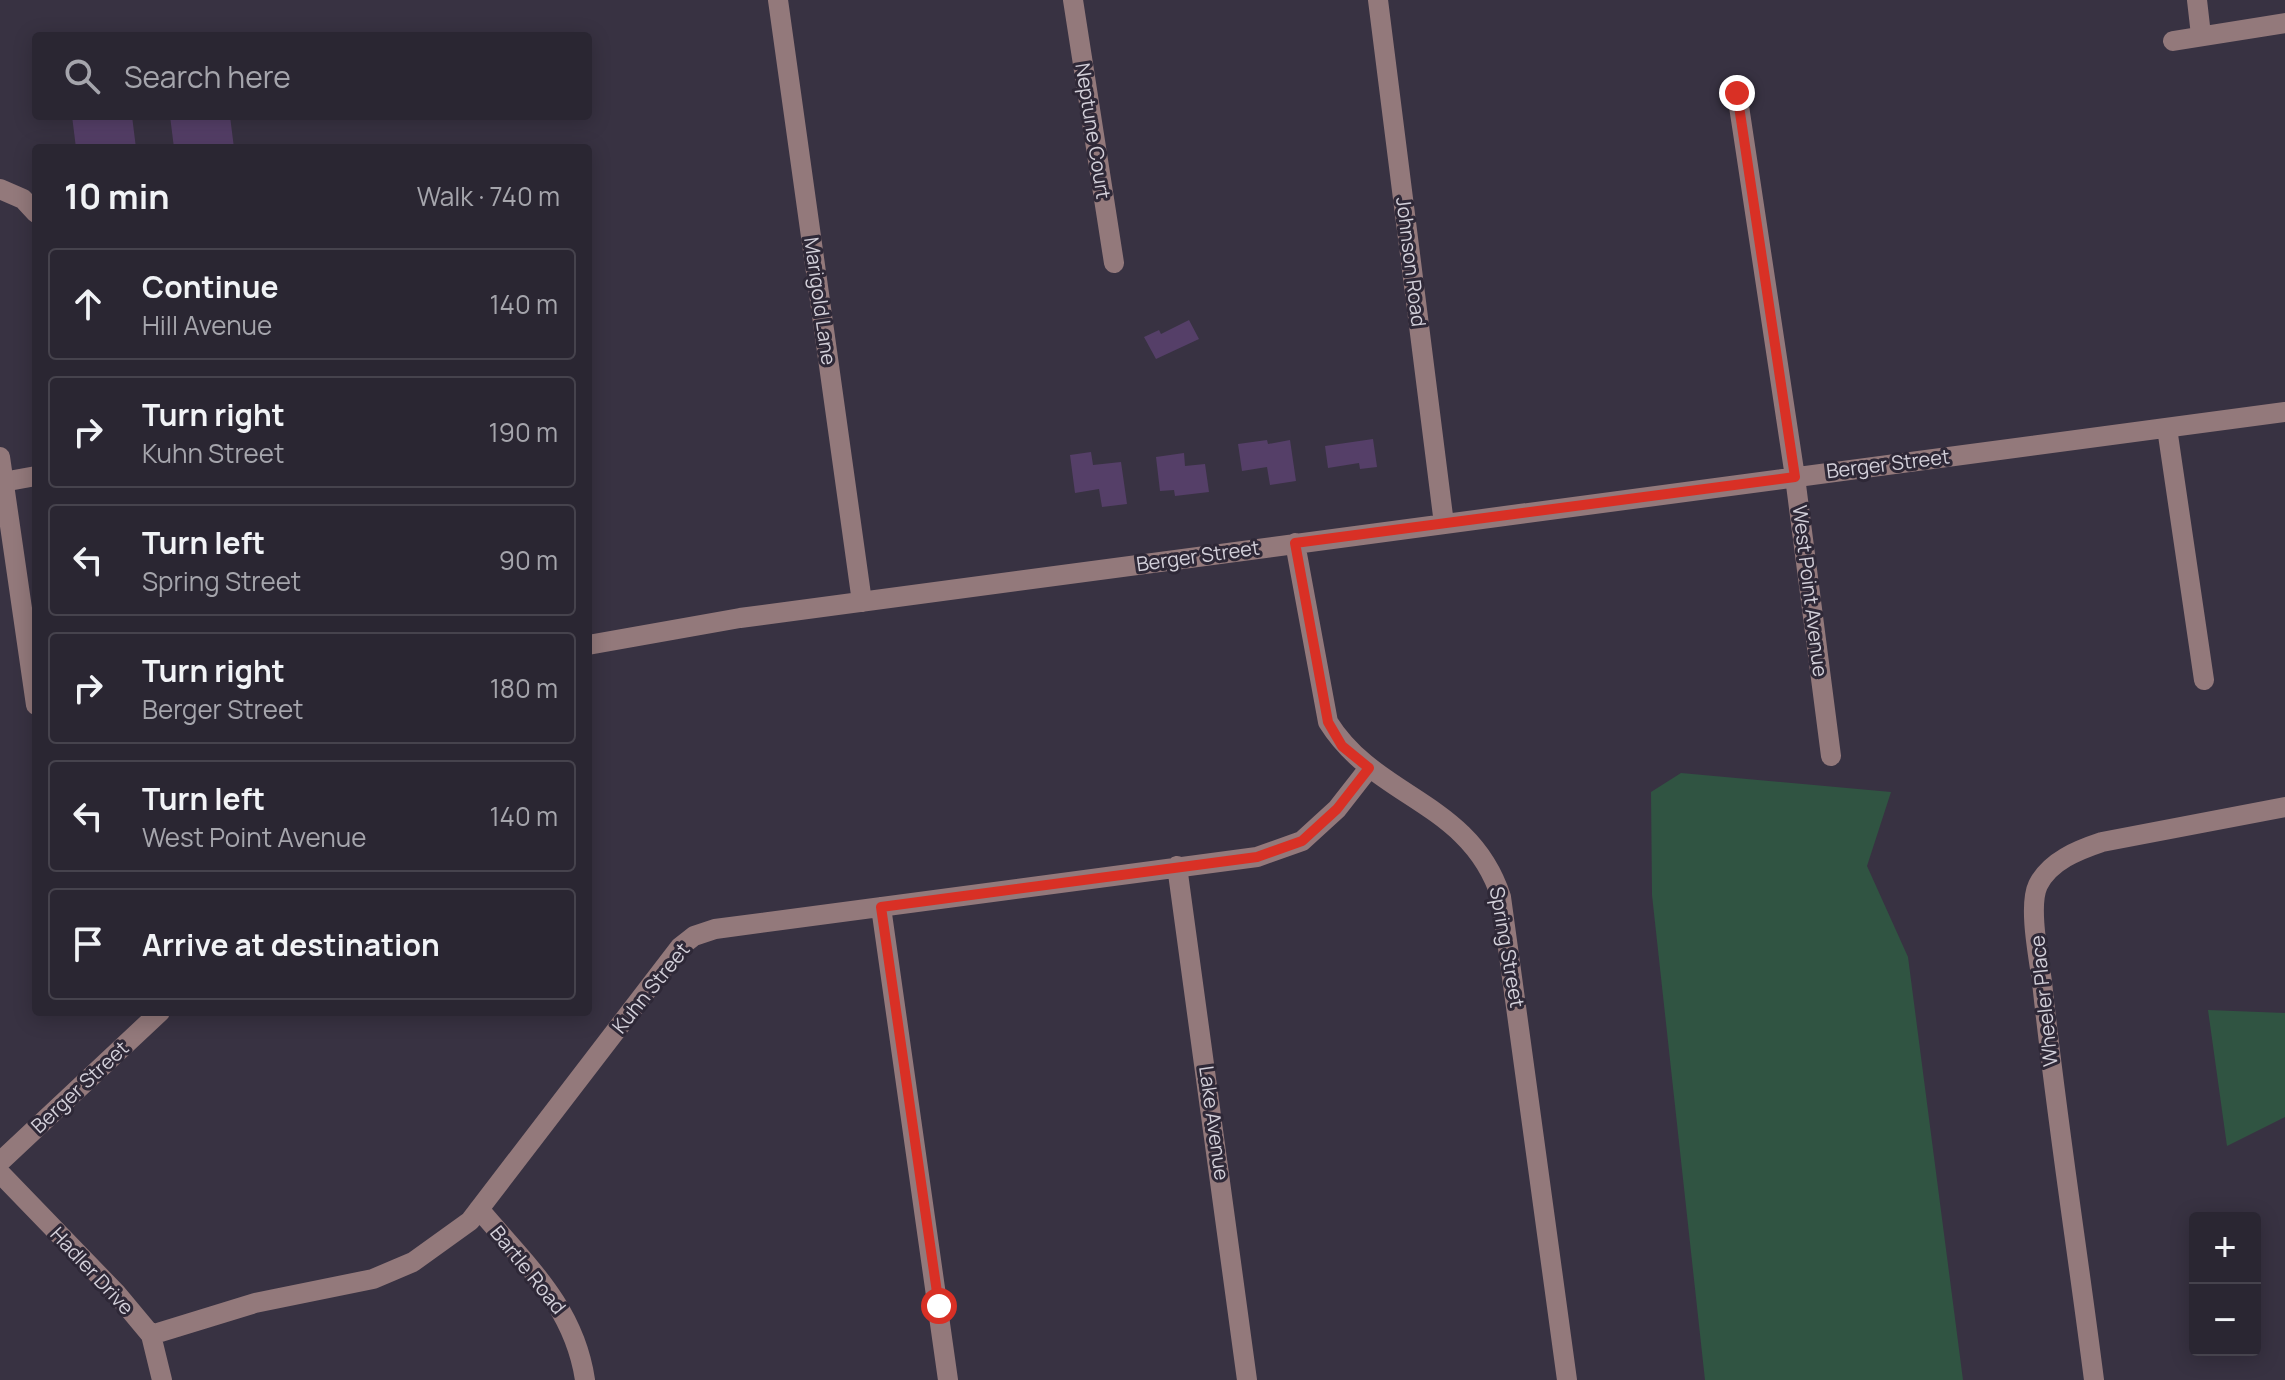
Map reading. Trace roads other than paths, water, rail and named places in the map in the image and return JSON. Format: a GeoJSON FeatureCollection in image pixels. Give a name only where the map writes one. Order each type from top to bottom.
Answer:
{"type":"FeatureCollection","features":[{"type":"Feature","properties":{"kind":"street","name":"Marigold Lane"},"geometry":{"type":"LineString","coordinates":[[778,0],[862,602]]}},
{"type":"Feature","properties":{"kind":"street","name":"Neptune Court"},"geometry":{"type":"LineString","coordinates":[[1073,0],[1114,263]]}},
{"type":"Feature","properties":{"kind":"street","name":"Johnson Road"},"geometry":{"type":"LineString","coordinates":[[1378,0],[1444,524]]}},
{"type":"Feature","properties":{"kind":"street"},"geometry":{"type":"LineString","coordinates":[[2197,0],[2201,35]]}},
{"type":"Feature","properties":{"kind":"street"},"geometry":{"type":"LineString","coordinates":[[2173,41],[2285,23]]}},
{"type":"Feature","properties":{"kind":"street","name":"West Point Avenue"},"geometry":{"type":"LineString","coordinates":[[1737,93],[1795,477],[1831,756]]}},
{"type":"Feature","properties":{"kind":"street"},"geometry":{"type":"LineString","coordinates":[[0,189],[23,199],[32,209]]}},
{"type":"Feature","properties":{"kind":"street","name":"Berger Street"},"geometry":{"type":"LineString","coordinates":[[592,644],[740,618],[2285,412]]}},
{"type":"Feature","properties":{"kind":"street"},"geometry":{"type":"LineString","coordinates":[[2167,428],[2204,680]]}},
{"type":"Feature","properties":{"kind":"street"},"geometry":{"type":"LineString","coordinates":[[0,457],[32,678]]}},
{"type":"Feature","properties":{"kind":"street"},"geometry":{"type":"LineString","coordinates":[[3,482],[32,477]]}},
{"type":"Feature","properties":{"kind":"street","name":"Spring Street"},"geometry":{"type":"LineString","coordinates":[[1295,543],[1328,722],[1342,746],[1369,768],[1450,821],[1483,856],[1501,897],[1567,1380]]}},
{"type":"Feature","properties":{"kind":"street","name":"Kuhn Street"},"geometry":{"type":"LineString","coordinates":[[151,1335],[255,1303],[373,1279],[434,1248],[479,1209],[680,947],[694,936],[715,929],[1257,857],[1302,841],[1337,809],[1369,768]]}},
{"type":"Feature","properties":{"kind":"street","name":"Wheeler Place"},"geometry":{"type":"LineString","coordinates":[[2094,1380],[2049,1052],[2036,935],[2037,887],[2051,868],[2076,850],[2102,842],[2285,807]]}},
{"type":"Feature","properties":{"kind":"street","name":"Lake Avenue"},"geometry":{"type":"LineString","coordinates":[[1177,866],[1247,1380]]}},
{"type":"Feature","properties":{"kind":"street"},"geometry":{"type":"LineString","coordinates":[[881,907],[948,1380]]}},
{"type":"Feature","properties":{"kind":"street","name":"Berger Street"},"geometry":{"type":"LineString","coordinates":[[0,1162],[156,1016]]}},
{"type":"Feature","properties":{"kind":"street","name":"Hadler Drive"},"geometry":{"type":"LineString","coordinates":[[0,1173],[116,1293],[151,1335],[162,1380]]}},
{"type":"Feature","properties":{"kind":"street","name":"Bartle Road"},"geometry":{"type":"LineString","coordinates":[[479,1209],[554,1298],[572,1327],[585,1380]]}}]}
